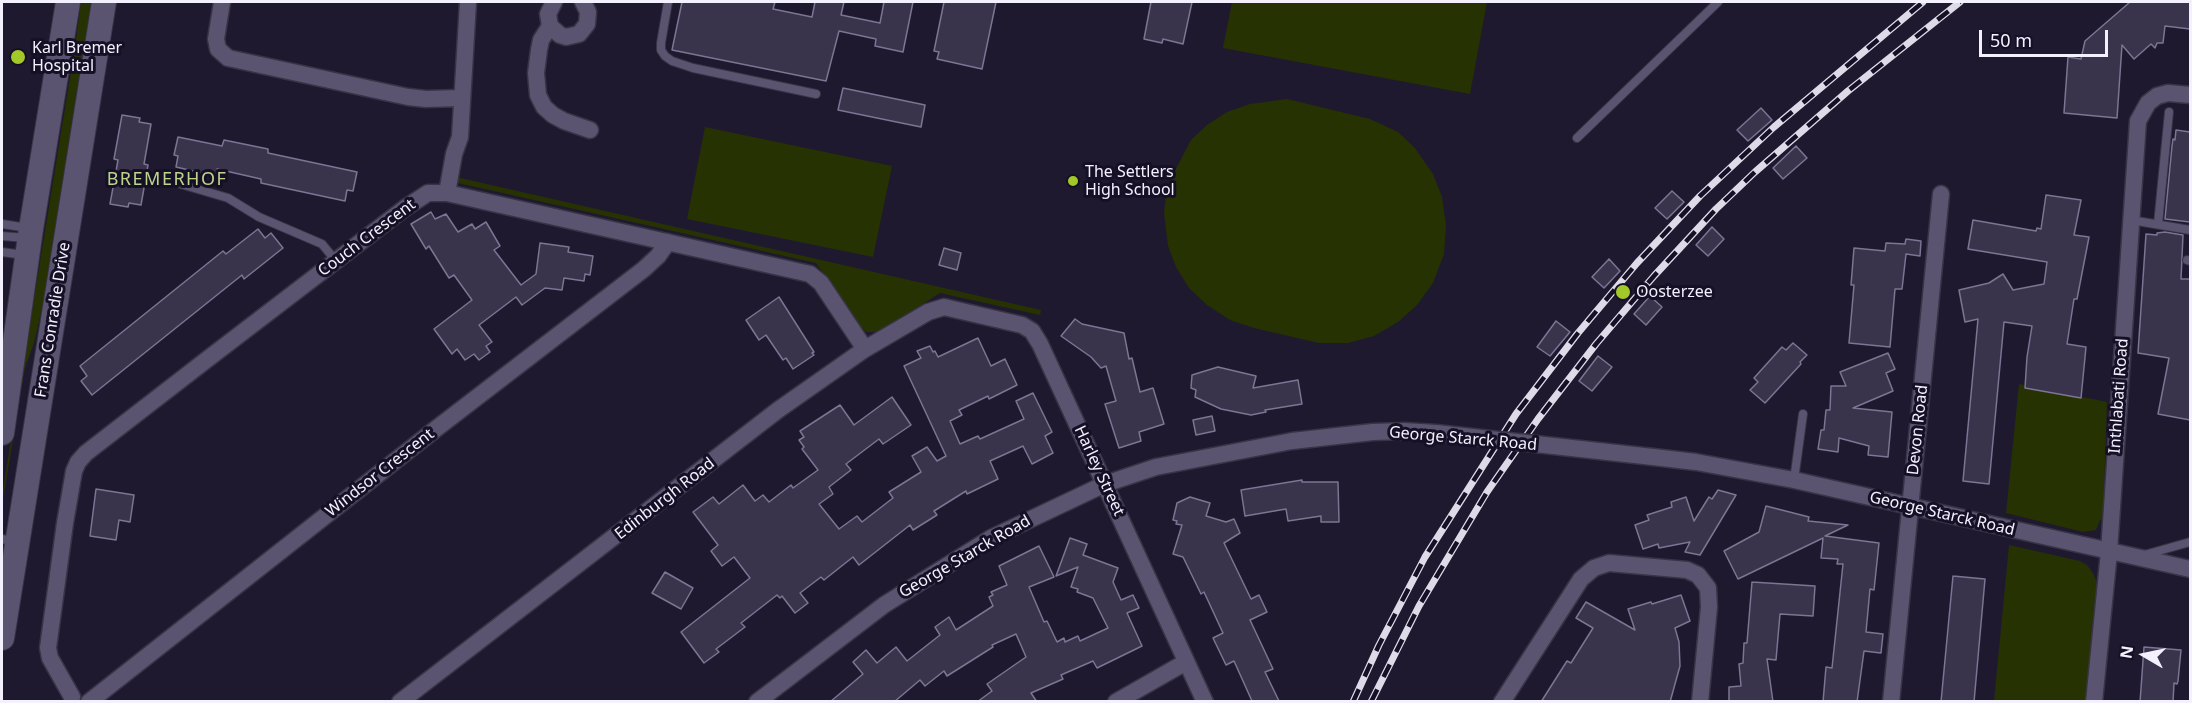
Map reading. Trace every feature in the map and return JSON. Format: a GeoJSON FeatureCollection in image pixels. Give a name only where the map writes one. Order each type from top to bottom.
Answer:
{"type":"FeatureCollection","features":[{"type":"Feature","properties":{"kind":"main road","name":"Frans Conradie Drive"},"geometry":{"type":"LineString","coordinates":[[2,432],[29,241],[68,2]]}},
{"type":"Feature","properties":{"kind":"main road","name":"Frans Conradie Drive"},"geometry":{"type":"LineString","coordinates":[[2,638],[9,540],[104,2]]}},
{"type":"Feature","properties":{"kind":"street"},"geometry":{"type":"LineString","coordinates":[[222,2],[216,39],[218,49],[228,58],[408,97],[461,98]]}},
{"type":"Feature","properties":{"kind":"street"},"geometry":{"type":"LineString","coordinates":[[447,193],[454,154],[460,137],[468,2]]}},
{"type":"Feature","properties":{"kind":"street"},"geometry":{"type":"LineString","coordinates":[[551,4],[548,14],[550,26],[560,35],[573,36],[579,34],[589,18],[583,2]]}},
{"type":"Feature","properties":{"kind":"street"},"geometry":{"type":"LineString","coordinates":[[550,26],[541,40],[539,50],[536,73],[538,95],[544,107],[553,115],[590,130]]}},
{"type":"Feature","properties":{"kind":"street","name":"Inthlabati Road"},"geometry":{"type":"LineString","coordinates":[[2094,702],[2109,552],[2138,121],[2148,103],[2157,96],[2168,93],[2190,95]]}},
{"type":"Feature","properties":{"kind":"street","name":"Couch Crescent"},"geometry":{"type":"LineString","coordinates":[[74,699],[48,653],[56,599],[56,581],[74,471],[82,457],[418,198],[428,193],[447,193],[810,274],[821,282],[865,349]]}},
{"type":"Feature","properties":{"kind":"street","name":"Devon Road"},"geometry":{"type":"LineString","coordinates":[[1891,702],[1941,194]]}},
{"type":"Feature","properties":{"kind":"street","name":"Windsor Crescent"},"geometry":{"type":"LineString","coordinates":[[89,702],[437,428],[644,269],[658,256],[668,242]]}},
{"type":"Feature","properties":{"kind":"street","name":"Edinburgh Road"},"geometry":{"type":"LineString","coordinates":[[400,702],[778,410],[865,349],[938,308]]}},
{"type":"Feature","properties":{"kind":"street","name":"Harley Street"},"geometry":{"type":"LineString","coordinates":[[938,308],[951,308],[1001,319],[1022,325],[1032,331],[1205,702]]}},
{"type":"Feature","properties":{"kind":"street","name":"George Starck Road"},"geometry":{"type":"LineString","coordinates":[[757,702],[884,605],[990,538],[1105,484],[1156,467],[1292,441],[1373,432],[1404,431],[1696,462],[1794,480],[1910,508],[2190,569]]}},
{"type":"Feature","properties":{"kind":"street"},"geometry":{"type":"LineString","coordinates":[[1502,702],[1581,579],[1594,568],[1609,564],[1687,570],[1698,575],[1708,588],[1709,607],[1700,702]]}},
{"type":"Feature","properties":{"kind":"street"},"geometry":{"type":"LineString","coordinates":[[1116,702],[1186,662]]}},
{"type":"Feature","properties":{"kind":"lane"},"geometry":{"type":"LineString","coordinates":[[668,2],[661,50],[672,61],[693,68],[816,94]]}},
{"type":"Feature","properties":{"kind":"lane"},"geometry":{"type":"LineString","coordinates":[[1577,138],[1718,2]]}},
{"type":"Feature","properties":{"kind":"lane"},"geometry":{"type":"LineString","coordinates":[[2158,224],[2169,112]]}},
{"type":"Feature","properties":{"kind":"lane"},"geometry":{"type":"LineString","coordinates":[[167,180],[228,198],[259,217],[322,244],[336,261]]}},
{"type":"Feature","properties":{"kind":"lane"},"geometry":{"type":"LineString","coordinates":[[2130,220],[2190,230]]}},
{"type":"Feature","properties":{"kind":"lane"},"geometry":{"type":"LineString","coordinates":[[2,224],[29,241]]}},
{"type":"Feature","properties":{"kind":"lane"},"geometry":{"type":"LineString","coordinates":[[2,236],[29,241]]}},
{"type":"Feature","properties":{"kind":"lane"},"geometry":{"type":"LineString","coordinates":[[2,252],[29,241]]}},
{"type":"Feature","properties":{"kind":"lane"},"geometry":{"type":"LineString","coordinates":[[1794,480],[1803,414]]}},
{"type":"Feature","properties":{"kind":"lane"},"geometry":{"type":"LineString","coordinates":[[2138,557],[2190,542]]}},
{"type":"Feature","properties":{"kind":"green space"},"geometry":{"type":"Polygon","coordinates":[[[81,2],[91,2],[43,304],[34,343],[25,368],[2,505],[2,496],[81,2]]]}},
{"type":"Feature","properties":{"kind":"green space"},"geometry":{"type":"Polygon","coordinates":[[[1232,2],[1487,2],[1470,94],[1223,48],[1232,2]]]}},
{"type":"Feature","properties":{"kind":"green space"},"geometry":{"type":"Polygon","coordinates":[[[1287,99],[1370,119],[1398,132],[1415,148],[1433,174],[1442,197],[1446,225],[1444,254],[1433,283],[1417,305],[1398,322],[1374,336],[1348,343],[1319,343],[1230,320],[1207,305],[1189,288],[1176,267],[1168,246],[1164,213],[1167,186],[1191,140],[1207,125],[1227,112],[1250,104],[1287,99]]]}},
{"type":"Feature","properties":{"kind":"green space"},"geometry":{"type":"Polygon","coordinates":[[[705,127],[892,166],[873,257],[687,219],[705,127]]]}},
{"type":"Feature","properties":{"kind":"green space"},"geometry":{"type":"Polygon","coordinates":[[[456,177],[1041,310],[1040,315],[940,293],[879,332],[867,332],[862,329],[816,263],[458,183],[456,177]]]}},
{"type":"Feature","properties":{"kind":"green space"},"geometry":{"type":"Polygon","coordinates":[[[2019,384],[2107,402],[2103,519],[2100,520],[2096,530],[2083,532],[2006,513],[2019,384]]]}},
{"type":"Feature","properties":{"kind":"green space"},"geometry":{"type":"Polygon","coordinates":[[[2009,545],[2080,561],[2087,565],[2093,573],[2097,583],[2086,701],[1994,701],[2009,545]]]}},
{"type":"Feature","properties":{"kind":"building"},"geometry":{"type":"Polygon","coordinates":[[[682,2],[775,2],[773,9],[812,17],[815,2],[844,2],[841,15],[880,23],[884,2],[913,2],[903,52],[875,46],[876,39],[839,31],[826,81],[672,50],[682,2]]]}},
{"type":"Feature","properties":{"kind":"building"},"geometry":{"type":"Polygon","coordinates":[[[944,2],[996,2],[982,69],[937,59],[939,52],[934,51],[944,2]]]}},
{"type":"Feature","properties":{"kind":"building"},"geometry":{"type":"Polygon","coordinates":[[[1151,2],[1192,2],[1183,44],[1163,39],[1162,43],[1144,39],[1151,2]]]}},
{"type":"Feature","properties":{"kind":"building"},"geometry":{"type":"Polygon","coordinates":[[[2130,2],[2190,2],[2190,29],[2165,26],[2163,43],[2157,43],[2155,48],[2151,44],[2134,59],[2122,45],[2117,118],[2064,113],[2068,57],[2081,59],[2085,41],[2130,2]]]}},
{"type":"Feature","properties":{"kind":"building"},"geometry":{"type":"Polygon","coordinates":[[[843,88],[925,105],[921,127],[838,110],[843,88]]]}},
{"type":"Feature","properties":{"kind":"building"},"geometry":{"type":"Polygon","coordinates":[[[1761,108],[1772,120],[1748,141],[1737,130],[1761,108]]]}},
{"type":"Feature","properties":{"kind":"building"},"geometry":{"type":"Polygon","coordinates":[[[122,115],[140,118],[139,122],[151,124],[144,164],[148,165],[141,205],[129,203],[128,207],[110,204],[118,160],[114,159],[122,115]]]}},
{"type":"Feature","properties":{"kind":"building"},"geometry":{"type":"Polygon","coordinates":[[[2176,130],[2190,132],[2190,222],[2165,219],[2172,146],[2176,130]]]}},
{"type":"Feature","properties":{"kind":"building"},"geometry":{"type":"Polygon","coordinates":[[[178,137],[222,146],[224,140],[268,149],[268,153],[357,172],[353,191],[347,190],[345,201],[261,183],[261,179],[217,169],[215,176],[176,167],[178,156],[174,155],[178,137]]]}},
{"type":"Feature","properties":{"kind":"building"},"geometry":{"type":"Polygon","coordinates":[[[1796,146],[1807,158],[1783,179],[1773,168],[1796,146]]]}},
{"type":"Feature","properties":{"kind":"building"},"geometry":{"type":"Polygon","coordinates":[[[1672,191],[1684,202],[1667,219],[1655,208],[1672,191]]]}},
{"type":"Feature","properties":{"kind":"building"},"geometry":{"type":"Polygon","coordinates":[[[2046,195],[2081,200],[2074,235],[2089,237],[2077,299],[2074,299],[2067,344],[2086,347],[2081,398],[2025,388],[2032,326],[2004,322],[1989,484],[1963,481],[1978,319],[1965,322],[1959,290],[1989,283],[2003,274],[2013,290],[2044,284],[2047,262],[1968,249],[1973,220],[2036,231],[2037,228],[2041,229],[2046,195]]]}},
{"type":"Feature","properties":{"kind":"building"},"geometry":{"type":"Polygon","coordinates":[[[431,212],[435,219],[446,214],[458,232],[472,224],[475,229],[486,222],[500,246],[494,250],[521,285],[536,274],[540,243],[569,247],[568,252],[593,256],[590,275],[585,274],[584,281],[564,278],[562,290],[545,288],[522,305],[516,297],[479,325],[492,342],[486,346],[490,352],[479,360],[474,354],[465,360],[457,349],[452,354],[434,329],[472,300],[454,275],[449,278],[429,246],[426,249],[411,224],[431,212]]]}},
{"type":"Feature","properties":{"kind":"building"},"geometry":{"type":"Polygon","coordinates":[[[1712,227],[1724,239],[1708,256],[1696,245],[1712,227]]]}},
{"type":"Feature","properties":{"kind":"building"},"geometry":{"type":"Polygon","coordinates":[[[258,229],[265,238],[271,233],[283,248],[244,279],[242,275],[92,395],[81,381],[87,376],[80,366],[223,251],[226,254],[258,229]]]}},
{"type":"Feature","properties":{"kind":"building"},"geometry":{"type":"Polygon","coordinates":[[[2157,233],[2183,235],[2181,279],[2190,279],[2190,420],[2158,414],[2169,358],[2138,353],[2146,234],[2157,235],[2157,233]]]}},
{"type":"Feature","properties":{"kind":"building"},"geometry":{"type":"Polygon","coordinates":[[[1906,239],[1921,241],[1920,256],[1906,254],[1902,289],[1895,289],[1890,347],[1849,343],[1854,285],[1851,285],[1854,248],[1885,251],[1886,243],[1905,244],[1906,239]]]}},
{"type":"Feature","properties":{"kind":"building"},"geometry":{"type":"Polygon","coordinates":[[[944,248],[961,253],[957,270],[939,265],[944,248]]]}},
{"type":"Feature","properties":{"kind":"building"},"geometry":{"type":"Polygon","coordinates":[[[1609,259],[1620,271],[1604,288],[1592,277],[1609,259]]]}},
{"type":"Feature","properties":{"kind":"building"},"geometry":{"type":"Polygon","coordinates":[[[1650,296],[1662,307],[1646,325],[1634,314],[1650,296]]]}},
{"type":"Feature","properties":{"kind":"building"},"geometry":{"type":"Polygon","coordinates":[[[779,297],[814,352],[812,353],[814,355],[793,369],[786,358],[783,360],[766,335],[759,340],[746,320],[779,297]]]}},
{"type":"Feature","properties":{"kind":"building"},"geometry":{"type":"Polygon","coordinates":[[[1075,319],[1082,324],[1124,333],[1129,359],[1132,358],[1140,392],[1153,388],[1164,424],[1139,432],[1141,441],[1119,448],[1105,404],[1116,401],[1106,366],[1101,368],[1091,357],[1061,336],[1075,319]]]}},
{"type":"Feature","properties":{"kind":"building"},"geometry":{"type":"Polygon","coordinates":[[[1556,321],[1570,332],[1550,356],[1537,347],[1556,321]]]}},
{"type":"Feature","properties":{"kind":"building"},"geometry":{"type":"Polygon","coordinates":[[[978,338],[991,366],[1005,359],[1017,385],[959,410],[962,415],[950,421],[960,444],[978,436],[980,439],[1024,419],[1016,401],[1033,393],[1052,432],[1045,436],[1053,453],[1032,464],[1023,446],[990,461],[998,479],[967,494],[966,491],[934,511],[937,515],[913,530],[910,525],[859,565],[853,557],[824,580],[821,577],[800,593],[808,603],[795,613],[782,596],[780,598],[777,595],[741,623],[745,627],[716,649],[719,652],[704,663],[681,632],[750,578],[734,557],[722,566],[711,551],[718,545],[693,512],[713,497],[719,504],[743,485],[755,501],[763,495],[769,502],[791,485],[793,488],[818,470],[802,449],[804,447],[799,440],[804,437],[800,431],[840,405],[854,425],[892,397],[911,425],[883,444],[879,439],[846,464],[851,470],[829,487],[833,494],[819,504],[839,529],[857,516],[862,522],[893,498],[889,492],[921,472],[912,456],[927,447],[937,461],[946,456],[904,366],[921,358],[917,351],[930,346],[938,357],[978,338]]]}},
{"type":"Feature","properties":{"kind":"building"},"geometry":{"type":"Polygon","coordinates":[[[1793,343],[1807,355],[1765,403],[1750,390],[1758,382],[1754,378],[1782,347],[1786,350],[1793,343]]]}},
{"type":"Feature","properties":{"kind":"building"},"geometry":{"type":"Polygon","coordinates":[[[1888,353],[1895,369],[1886,373],[1893,391],[1853,408],[1892,412],[1888,457],[1868,455],[1869,446],[1839,438],[1838,452],[1818,449],[1821,430],[1824,430],[1826,410],[1830,410],[1831,386],[1846,386],[1840,372],[1888,353]]]}},
{"type":"Feature","properties":{"kind":"building"},"geometry":{"type":"Polygon","coordinates":[[[1598,356],[1612,367],[1592,391],[1579,381],[1598,356]]]}},
{"type":"Feature","properties":{"kind":"building"},"geometry":{"type":"Polygon","coordinates":[[[1218,367],[1256,376],[1253,388],[1298,380],[1302,404],[1265,410],[1266,412],[1251,415],[1221,409],[1195,397],[1196,390],[1191,388],[1192,375],[1218,367]]]}},
{"type":"Feature","properties":{"kind":"building"},"geometry":{"type":"Polygon","coordinates":[[[1212,416],[1215,431],[1196,435],[1193,420],[1212,416]]]}},
{"type":"Feature","properties":{"kind":"building"},"geometry":{"type":"Polygon","coordinates":[[[1302,480],[1302,482],[1338,482],[1339,522],[1321,522],[1321,516],[1288,521],[1286,509],[1245,516],[1241,490],[1302,480]]]}},
{"type":"Feature","properties":{"kind":"building"},"geometry":{"type":"Polygon","coordinates":[[[96,489],[134,495],[130,522],[119,520],[116,540],[90,536],[96,489]]]}},
{"type":"Feature","properties":{"kind":"building"},"geometry":{"type":"Polygon","coordinates":[[[1718,490],[1736,495],[1700,555],[1685,552],[1690,542],[1659,548],[1658,544],[1643,549],[1635,525],[1649,520],[1647,515],[1672,507],[1671,502],[1686,497],[1694,521],[1709,497],[1712,499],[1718,490]]]}},
{"type":"Feature","properties":{"kind":"building"},"geometry":{"type":"Polygon","coordinates":[[[1190,497],[1210,503],[1206,516],[1226,522],[1234,519],[1240,533],[1224,543],[1251,599],[1259,595],[1267,612],[1250,620],[1273,669],[1265,672],[1279,701],[1252,701],[1234,661],[1226,665],[1213,638],[1223,633],[1204,592],[1201,594],[1183,557],[1173,554],[1182,525],[1176,524],[1177,521],[1173,520],[1177,503],[1190,497]]]}},
{"type":"Feature","properties":{"kind":"building"},"geometry":{"type":"Polygon","coordinates":[[[1766,506],[1809,517],[1808,521],[1848,525],[1825,536],[1879,543],[1874,590],[1870,589],[1866,632],[1883,634],[1881,653],[1864,651],[1857,702],[1823,702],[1826,667],[1832,668],[1843,564],[1837,564],[1838,559],[1821,558],[1823,538],[1738,579],[1724,551],[1759,532],[1766,506]]]}},
{"type":"Feature","properties":{"kind":"building"},"geometry":{"type":"Polygon","coordinates":[[[1070,538],[1087,544],[1083,555],[1118,568],[1113,582],[1121,600],[1133,595],[1139,608],[1127,613],[1142,646],[1097,668],[1093,661],[1061,675],[1063,679],[1031,693],[1037,702],[977,702],[992,691],[987,684],[1026,657],[1016,634],[992,645],[993,647],[947,676],[944,671],[925,686],[920,680],[894,702],[830,702],[863,674],[853,662],[866,650],[877,663],[896,647],[907,661],[940,635],[935,627],[949,617],[956,630],[993,606],[989,597],[993,595],[991,592],[1007,585],[999,566],[1039,546],[1054,577],[1029,587],[1044,622],[1047,621],[1057,642],[1064,638],[1065,642],[1078,636],[1080,641],[1108,628],[1093,598],[1071,587],[1078,567],[1056,576],[1070,538]]]}},
{"type":"Feature","properties":{"kind":"building"},"geometry":{"type":"Polygon","coordinates":[[[665,572],[693,588],[681,609],[652,593],[665,572]]]}},
{"type":"Feature","properties":{"kind":"building"},"geometry":{"type":"Polygon","coordinates":[[[1953,576],[1985,579],[1974,702],[1941,702],[1953,576]]]}},
{"type":"Feature","properties":{"kind":"building"},"geometry":{"type":"Polygon","coordinates":[[[1752,582],[1815,586],[1813,616],[1780,614],[1776,660],[1767,659],[1773,702],[1729,702],[1729,687],[1741,686],[1739,664],[1743,663],[1744,643],[1747,643],[1752,582]]]}},
{"type":"Feature","properties":{"kind":"building"},"geometry":{"type":"Polygon","coordinates":[[[1681,595],[1690,621],[1675,628],[1679,642],[1680,666],[1670,702],[1541,702],[1567,661],[1571,663],[1593,628],[1576,618],[1586,602],[1635,630],[1628,609],[1681,595]]]}},
{"type":"Feature","properties":{"kind":"building"},"geometry":{"type":"Polygon","coordinates":[[[2144,647],[2181,650],[2178,681],[2177,684],[2174,683],[2173,702],[2140,702],[2144,647]]]}},
{"type":"Feature","properties":{"kind":"railway"},"geometry":{"type":"LineString","coordinates":[[1353,702],[1379,645],[1425,557],[1516,414],[1578,333],[1637,263],[1700,196],[1774,127],[1923,2]]}},
{"type":"Feature","properties":{"kind":"railway"},"geometry":{"type":"LineString","coordinates":[[1371,702],[1419,606],[1487,492],[1538,419],[1596,344],[1654,276],[1716,209],[1755,172],[1848,91],[1960,2]]}},
{"type":"Feature","properties":{"kind":"place","name":"Karl Bremer Hospital"},"geometry":{"type":"Point","coordinates":[18,57]}},
{"type":"Feature","properties":{"kind":"place","name":"The Settlers High School"},"geometry":{"type":"Point","coordinates":[1073,181]}},
{"type":"Feature","properties":{"kind":"place","name":"Oosterzee"},"geometry":{"type":"Point","coordinates":[1623,292]}},
{"type":"Feature","properties":{"kind":"district","name":"BREMERHOF"},"geometry":{"type":"Point","coordinates":[167,180]}}]}
